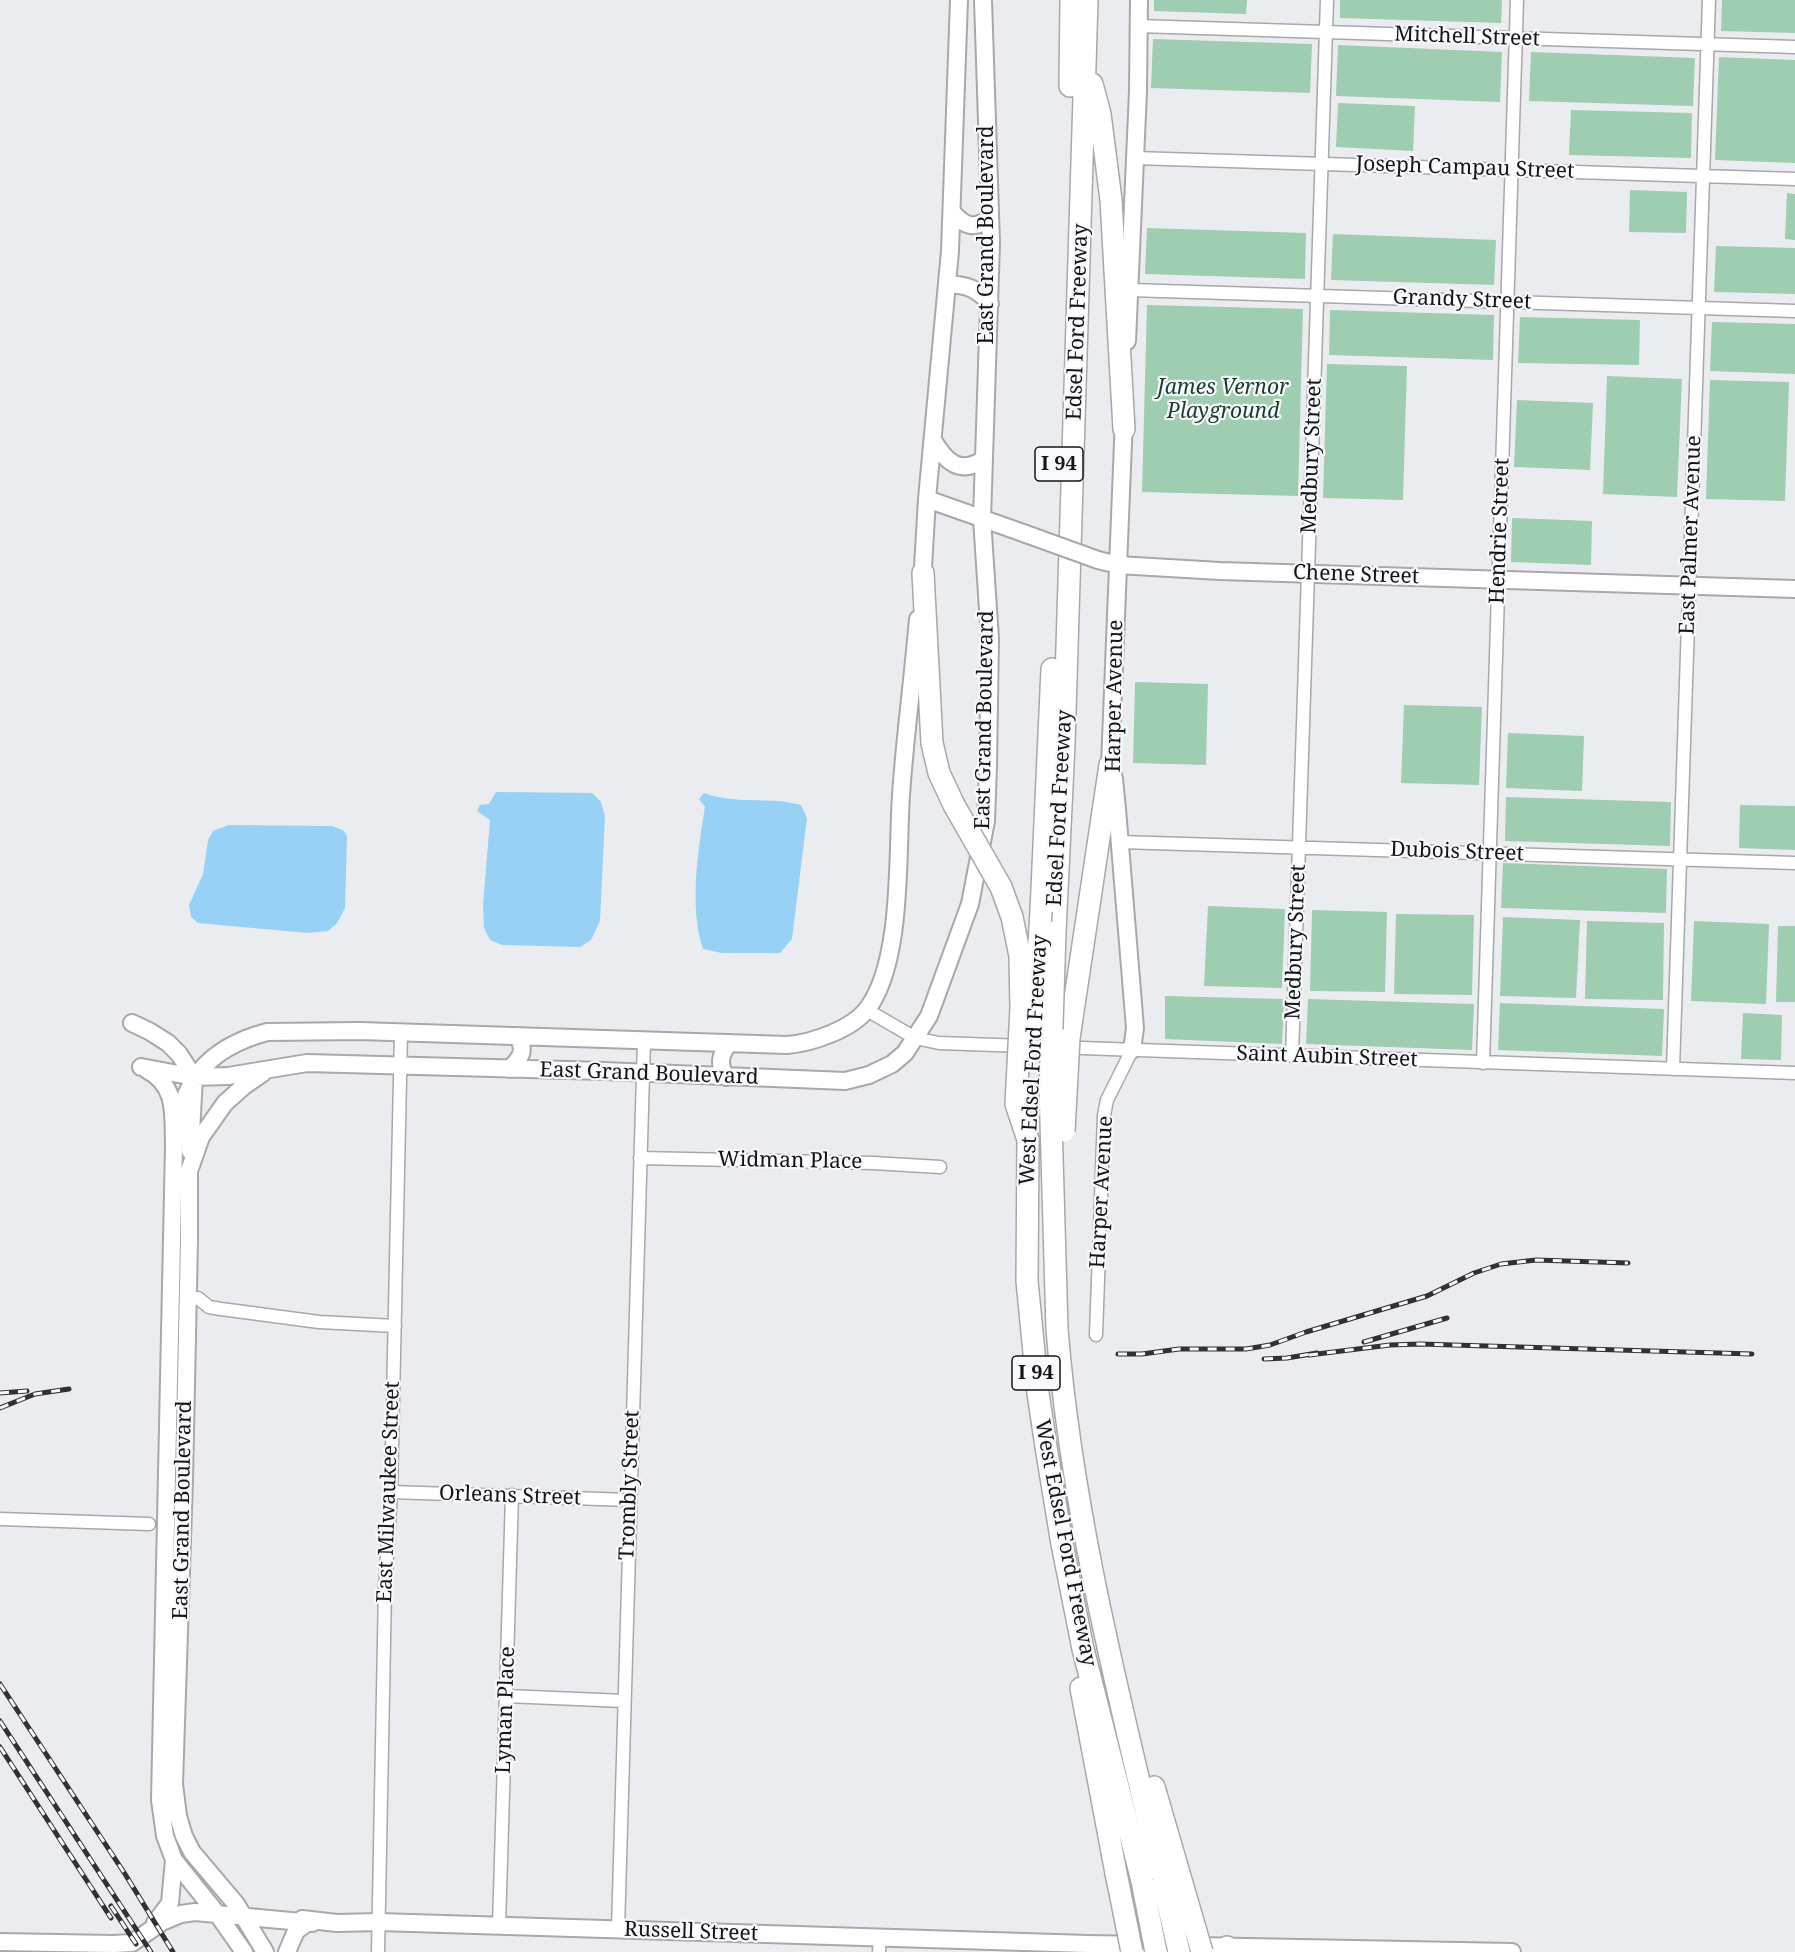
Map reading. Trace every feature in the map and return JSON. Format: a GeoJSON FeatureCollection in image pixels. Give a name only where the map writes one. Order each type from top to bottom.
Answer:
{"type":"FeatureCollection","features":[{"type":"Feature","properties":{"kind":"highway","name":"Edsel Ford Freeway"},"geometry":{"type":"LineString","coordinates":[[1041,911],[1070,127],[1071,0]]}},
{"type":"Feature","properties":{"kind":"highway","name":"Edsel Ford Freeway"},"geometry":{"type":"LineString","coordinates":[[1057,1329],[1050,1087],[1064,744],[1087,0]]}},
{"type":"Feature","properties":{"kind":"highway"},"geometry":{"type":"LineString","coordinates":[[1085,61],[1100,114],[1110,200],[1124,429]]}},
{"type":"Feature","properties":{"kind":"highway"},"geometry":{"type":"LineString","coordinates":[[923,573],[932,742],[939,773],[954,805],[1001,887],[1012,917],[1020,956],[1021,1008],[1016,1104],[1028,1140]]}},
{"type":"Feature","properties":{"kind":"highway"},"geometry":{"type":"LineString","coordinates":[[1057,1329],[1069,1038],[1110,765]]}},
{"type":"Feature","properties":{"kind":"highway","name":"West Edsel Ford Freeway"},"geometry":{"type":"LineString","coordinates":[[1041,911],[1028,1140],[1027,1281],[1033,1346],[1046,1448],[1083,1649],[1161,1879],[1156,1952]]}},
{"type":"Feature","properties":{"kind":"highway","name":"I 94"},"geometry":{"type":"LineString","coordinates":[[1057,1329],[1071,1450],[1106,1632],[1121,1660],[1128,1680],[1155,1789],[1161,1879],[1179,1952]]}},
{"type":"Feature","properties":{"kind":"highway"},"geometry":{"type":"LineString","coordinates":[[1083,1649],[1080,1676],[1082,1693],[1132,1952]]}},
{"type":"Feature","properties":{"kind":"highway"},"geometry":{"type":"LineString","coordinates":[[1161,1879],[1202,1952]]}},
{"type":"Feature","properties":{"kind":"main road","name":"East Grand Boulevard"},"geometry":{"type":"LineString","coordinates":[[194,1077],[221,1053],[240,1041],[267,1032],[360,1031],[787,1045],[811,1042],[842,1028],[867,1010],[888,964],[894,923],[901,793],[923,573],[927,499],[947,284],[952,212],[959,0]]}},
{"type":"Feature","properties":{"kind":"main road","name":"East Grand Boulevard"},"geometry":{"type":"LineString","coordinates":[[176,1479],[172,1102],[169,1092],[157,1076],[141,1067],[194,1077],[228,1076],[308,1063],[643,1073],[845,1082],[869,1075],[892,1064],[905,1053],[929,1016],[970,904],[986,821],[990,639],[982,519],[990,304],[990,218],[983,0]]}},
{"type":"Feature","properties":{"kind":"main road","name":"Harper Avenue"},"geometry":{"type":"LineString","coordinates":[[1132,1050],[1135,1028],[1120,842],[1114,779],[1110,765],[1130,290],[1139,0]]}},
{"type":"Feature","properties":{"kind":"main road"},"geometry":{"type":"LineString","coordinates":[[952,212],[964,224],[974,227],[990,218]]}},
{"type":"Feature","properties":{"kind":"main road"},"geometry":{"type":"LineString","coordinates":[[947,284],[969,286],[982,294],[990,304]]}},
{"type":"Feature","properties":{"kind":"main road"},"geometry":{"type":"LineString","coordinates":[[933,440],[939,452],[955,465],[971,466],[984,459]]}},
{"type":"Feature","properties":{"kind":"main road","name":"Chene Street"},"geometry":{"type":"LineString","coordinates":[[927,499],[1098,560],[1118,565],[1795,589]]}},
{"type":"Feature","properties":{"kind":"main road"},"geometry":{"type":"LineString","coordinates":[[132,1023],[168,1043],[179,1054],[194,1077],[189,1171]]}},
{"type":"Feature","properties":{"kind":"main road"},"geometry":{"type":"LineString","coordinates":[[509,1069],[522,1056],[522,1042],[517,1036]]}},
{"type":"Feature","properties":{"kind":"main road"},"geometry":{"type":"LineString","coordinates":[[726,1077],[721,1070],[720,1062],[729,1043]]}},
{"type":"Feature","properties":{"kind":"main road","name":"East Grand Boulevard"},"geometry":{"type":"LineString","coordinates":[[244,1952],[174,1860],[165,1836],[168,1800],[176,1479],[189,1240],[189,1171],[201,1137],[225,1103],[267,1070]]}},
{"type":"Feature","properties":{"kind":"main road"},"geometry":{"type":"LineString","coordinates":[[174,1146],[180,1108],[194,1077]]}},
{"type":"Feature","properties":{"kind":"main road","name":"East Grand Boulevard"},"geometry":{"type":"LineString","coordinates":[[168,1800],[178,1816],[192,1852],[244,1917],[265,1952]]}},
{"type":"Feature","properties":{"kind":"main road"},"geometry":{"type":"LineString","coordinates":[[149,1930],[170,1903],[174,1860]]}},
{"type":"Feature","properties":{"kind":"main road","name":"Russell Street"},"geometry":{"type":"LineString","coordinates":[[0,1942],[126,1944],[134,1942],[149,1930],[176,1916],[187,1913],[337,1923],[380,1922],[618,1929],[880,1945],[1512,1952]]}},
{"type":"Feature","properties":{"kind":"main road"},"geometry":{"type":"LineString","coordinates":[[287,1952],[296,1931],[305,1921]]}},
{"type":"Feature","properties":{"kind":"street","name":"Medbury Street"},"geometry":{"type":"LineString","coordinates":[[1292,1056],[1327,0]]}},
{"type":"Feature","properties":{"kind":"street","name":"Hendrie Street"},"geometry":{"type":"LineString","coordinates":[[1483,1063],[1517,0]]}},
{"type":"Feature","properties":{"kind":"street","name":"East Palmer Avenue"},"geometry":{"type":"LineString","coordinates":[[1673,1070],[1709,0]]}},
{"type":"Feature","properties":{"kind":"street","name":"Mitchell Street"},"geometry":{"type":"LineString","coordinates":[[1138,26],[1795,47]]}},
{"type":"Feature","properties":{"kind":"street","name":"Joseph Campau Street"},"geometry":{"type":"LineString","coordinates":[[1135,158],[1795,179]]}},
{"type":"Feature","properties":{"kind":"street","name":"Grandy Street"},"geometry":{"type":"LineString","coordinates":[[1130,290],[1795,311]]}},
{"type":"Feature","properties":{"kind":"street","name":"Dubois Street"},"geometry":{"type":"LineString","coordinates":[[1120,842],[1795,863]]}},
{"type":"Feature","properties":{"kind":"street","name":"Saint Aubin Street"},"geometry":{"type":"LineString","coordinates":[[867,1010],[915,1038],[939,1043],[1795,1073]]}},
{"type":"Feature","properties":{"kind":"street","name":"East Milwaukee Street"},"geometry":{"type":"LineString","coordinates":[[378,1952],[385,1589],[391,1492],[401,1033]]}},
{"type":"Feature","properties":{"kind":"street","name":"Trombly Street"},"geometry":{"type":"LineString","coordinates":[[618,1929],[644,1040]]}},
{"type":"Feature","properties":{"kind":"street","name":"Harper Avenue"},"geometry":{"type":"LineString","coordinates":[[1096,1335],[1104,1115],[1107,1100],[1132,1050]]}},
{"type":"Feature","properties":{"kind":"street","name":"Widman Place"},"geometry":{"type":"LineString","coordinates":[[640,1158],[873,1163],[940,1167]]}},
{"type":"Feature","properties":{"kind":"street"},"geometry":{"type":"LineString","coordinates":[[198,1298],[209,1307],[221,1309],[319,1322],[395,1326]]}},
{"type":"Feature","properties":{"kind":"street","name":"Orleans Street"},"geometry":{"type":"LineString","coordinates":[[391,1492],[630,1500]]}},
{"type":"Feature","properties":{"kind":"street","name":"Lyman Place"},"geometry":{"type":"LineString","coordinates":[[499,1926],[512,1495]]}},
{"type":"Feature","properties":{"kind":"street"},"geometry":{"type":"LineString","coordinates":[[0,1519],[149,1524]]}},
{"type":"Feature","properties":{"kind":"street"},"geometry":{"type":"LineString","coordinates":[[506,1696],[624,1701]]}},
{"type":"Feature","properties":{"kind":"green space"},"geometry":{"type":"Polygon","coordinates":[[[1154,0],[1247,0],[1246,14],[1154,11],[1154,0]]]}},
{"type":"Feature","properties":{"kind":"green space"},"geometry":{"type":"Polygon","coordinates":[[[1340,0],[1502,0],[1501,23],[1340,18],[1340,0]]]}},
{"type":"Feature","properties":{"kind":"green space"},"geometry":{"type":"Polygon","coordinates":[[[1722,0],[1795,0],[1795,33],[1721,31],[1722,0]]]}},
{"type":"Feature","properties":{"kind":"green space"},"geometry":{"type":"Polygon","coordinates":[[[1153,39],[1312,44],[1310,93],[1151,88],[1153,39]]]}},
{"type":"Feature","properties":{"kind":"green space"},"geometry":{"type":"Polygon","coordinates":[[[1338,45],[1502,52],[1500,102],[1336,96],[1338,45]]]}},
{"type":"Feature","properties":{"kind":"green space"},"geometry":{"type":"Polygon","coordinates":[[[1531,52],[1695,58],[1693,106],[1529,101],[1531,52]]]}},
{"type":"Feature","properties":{"kind":"green space"},"geometry":{"type":"Polygon","coordinates":[[[1719,57],[1795,60],[1795,163],[1715,160],[1719,57]]]}},
{"type":"Feature","properties":{"kind":"green space"},"geometry":{"type":"Polygon","coordinates":[[[1338,103],[1415,106],[1413,151],[1336,147],[1338,103]]]}},
{"type":"Feature","properties":{"kind":"green space"},"geometry":{"type":"Polygon","coordinates":[[[1571,110],[1692,113],[1691,158],[1569,155],[1571,110]]]}},
{"type":"Feature","properties":{"kind":"green space"},"geometry":{"type":"Polygon","coordinates":[[[1630,190],[1687,192],[1686,233],[1629,232],[1630,190]]]}},
{"type":"Feature","properties":{"kind":"green space"},"geometry":{"type":"Polygon","coordinates":[[[1787,193],[1795,194],[1795,240],[1785,239],[1787,193]]]}},
{"type":"Feature","properties":{"kind":"green space"},"geometry":{"type":"Polygon","coordinates":[[[1147,228],[1306,233],[1305,279],[1145,274],[1147,228]]]}},
{"type":"Feature","properties":{"kind":"green space"},"geometry":{"type":"Polygon","coordinates":[[[1333,234],[1496,240],[1494,285],[1331,280],[1333,234]]]}},
{"type":"Feature","properties":{"kind":"green space"},"geometry":{"type":"Polygon","coordinates":[[[1716,246],[1795,248],[1795,294],[1714,292],[1716,246]]]}},
{"type":"Feature","properties":{"kind":"green space","name":"James Vernor Playground"},"geometry":{"type":"Polygon","coordinates":[[[1147,305],[1303,309],[1298,496],[1142,492],[1147,305]]]}},
{"type":"Feature","properties":{"kind":"green space"},"geometry":{"type":"Polygon","coordinates":[[[1330,310],[1494,315],[1493,360],[1329,355],[1330,310]]]}},
{"type":"Feature","properties":{"kind":"green space"},"geometry":{"type":"Polygon","coordinates":[[[1520,317],[1640,320],[1639,365],[1518,363],[1520,317]]]}},
{"type":"Feature","properties":{"kind":"green space"},"geometry":{"type":"Polygon","coordinates":[[[1712,322],[1795,324],[1795,374],[1710,371],[1712,322]]]}},
{"type":"Feature","properties":{"kind":"green space"},"geometry":{"type":"Polygon","coordinates":[[[1327,364],[1407,366],[1403,500],[1323,498],[1327,364]]]}},
{"type":"Feature","properties":{"kind":"green space"},"geometry":{"type":"Polygon","coordinates":[[[1607,376],[1682,379],[1677,497],[1603,494],[1607,376]]]}},
{"type":"Feature","properties":{"kind":"green space"},"geometry":{"type":"Polygon","coordinates":[[[1710,380],[1789,382],[1785,501],[1706,499],[1710,380]]]}},
{"type":"Feature","properties":{"kind":"green space"},"geometry":{"type":"Polygon","coordinates":[[[1517,400],[1593,403],[1590,470],[1514,467],[1517,400]]]}},
{"type":"Feature","properties":{"kind":"green space"},"geometry":{"type":"Polygon","coordinates":[[[1512,518],[1592,521],[1591,565],[1511,562],[1512,518]]]}},
{"type":"Feature","properties":{"kind":"green space"},"geometry":{"type":"Polygon","coordinates":[[[1135,682],[1208,684],[1206,765],[1133,763],[1135,682]]]}},
{"type":"Feature","properties":{"kind":"green space"},"geometry":{"type":"Polygon","coordinates":[[[1404,705],[1482,707],[1479,785],[1401,783],[1404,705]]]}},
{"type":"Feature","properties":{"kind":"green space"},"geometry":{"type":"Polygon","coordinates":[[[1508,733],[1584,736],[1582,791],[1506,788],[1508,733]]]}},
{"type":"Feature","properties":{"kind":"green space"},"geometry":{"type":"Polygon","coordinates":[[[1506,797],[1671,802],[1670,846],[1505,841],[1506,797]]]}},
{"type":"Feature","properties":{"kind":"green space"},"geometry":{"type":"Polygon","coordinates":[[[1740,805],[1795,806],[1795,850],[1739,848],[1740,805]]]}},
{"type":"Feature","properties":{"kind":"green space"},"geometry":{"type":"Polygon","coordinates":[[[1503,863],[1667,869],[1666,913],[1501,908],[1503,863]]]}},
{"type":"Feature","properties":{"kind":"green space"},"geometry":{"type":"Polygon","coordinates":[[[1208,906],[1285,909],[1282,988],[1204,986],[1208,906]]]}},
{"type":"Feature","properties":{"kind":"green space"},"geometry":{"type":"Polygon","coordinates":[[[1312,910],[1387,912],[1385,992],[1310,991],[1312,910]]]}},
{"type":"Feature","properties":{"kind":"green space"},"geometry":{"type":"Polygon","coordinates":[[[1396,914],[1474,915],[1472,995],[1394,994],[1396,914]]]}},
{"type":"Feature","properties":{"kind":"green space"},"geometry":{"type":"Polygon","coordinates":[[[1503,917],[1580,920],[1576,998],[1500,996],[1503,917]]]}},
{"type":"Feature","properties":{"kind":"green space"},"geometry":{"type":"Polygon","coordinates":[[[1587,921],[1664,923],[1663,1000],[1585,999],[1587,921]]]}},
{"type":"Feature","properties":{"kind":"green space"},"geometry":{"type":"Polygon","coordinates":[[[1694,921],[1769,924],[1766,1004],[1691,1001],[1694,921]]]}},
{"type":"Feature","properties":{"kind":"green space"},"geometry":{"type":"Polygon","coordinates":[[[1778,926],[1795,926],[1795,1002],[1776,1002],[1778,926]]]}},
{"type":"Feature","properties":{"kind":"green space"},"geometry":{"type":"Polygon","coordinates":[[[1165,996],[1284,999],[1282,1044],[1165,1039],[1165,996]]]}},
{"type":"Feature","properties":{"kind":"green space"},"geometry":{"type":"Polygon","coordinates":[[[1308,999],[1474,1004],[1472,1050],[1306,1044],[1308,999]]]}},
{"type":"Feature","properties":{"kind":"green space"},"geometry":{"type":"Polygon","coordinates":[[[1500,1003],[1664,1009],[1662,1056],[1498,1050],[1500,1003]]]}},
{"type":"Feature","properties":{"kind":"green space"},"geometry":{"type":"Polygon","coordinates":[[[1743,1013],[1782,1015],[1781,1060],[1741,1059],[1743,1013]]]}},
{"type":"Feature","properties":{"kind":"water"},"geometry":{"type":"Polygon","coordinates":[[[496,792],[592,793],[601,802],[605,816],[600,921],[591,940],[580,947],[502,945],[490,940],[484,928],[483,905],[490,820],[477,811],[480,805],[489,804],[496,792]]]}},
{"type":"Feature","properties":{"kind":"water"},"geometry":{"type":"Polygon","coordinates":[[[704,793],[728,799],[777,801],[801,805],[807,818],[792,939],[780,953],[722,953],[703,949],[696,915],[696,878],[705,807],[699,799],[704,793]]]}},
{"type":"Feature","properties":{"kind":"water"},"geometry":{"type":"Polygon","coordinates":[[[229,825],[332,826],[343,830],[347,836],[345,908],[337,923],[328,931],[308,933],[198,923],[191,917],[189,905],[203,874],[208,840],[213,831],[229,825]]]}},
{"type":"Feature","properties":{"kind":"railway"},"geometry":{"type":"LineString","coordinates":[[1118,1354],[1142,1354],[1179,1349],[1246,1349],[1270,1345],[1427,1296],[1474,1273],[1501,1264],[1536,1260],[1628,1263]]}},
{"type":"Feature","properties":{"kind":"railway"},"geometry":{"type":"LineString","coordinates":[[1364,1342],[1447,1318]]}},
{"type":"Feature","properties":{"kind":"railway"},"geometry":{"type":"LineString","coordinates":[[1309,1355],[1390,1345],[1420,1344],[1752,1354]]}},
{"type":"Feature","properties":{"kind":"railway"},"geometry":{"type":"LineString","coordinates":[[1264,1359],[1317,1353]]}},
{"type":"Feature","properties":{"kind":"railway"},"geometry":{"type":"LineString","coordinates":[[0,1408],[35,1394],[69,1389]]}},
{"type":"Feature","properties":{"kind":"railway"},"geometry":{"type":"LineString","coordinates":[[0,1393],[27,1391]]}},
{"type":"Feature","properties":{"kind":"railway"},"geometry":{"type":"LineString","coordinates":[[0,1684],[125,1874],[173,1952]]}},
{"type":"Feature","properties":{"kind":"railway"},"geometry":{"type":"LineString","coordinates":[[0,1721],[151,1952]]}},
{"type":"Feature","properties":{"kind":"railway"},"geometry":{"type":"LineString","coordinates":[[0,1747],[111,1918]]}},
{"type":"Feature","properties":{"kind":"railway"},"geometry":{"type":"LineString","coordinates":[[111,1906],[136,1944]]}}]}
